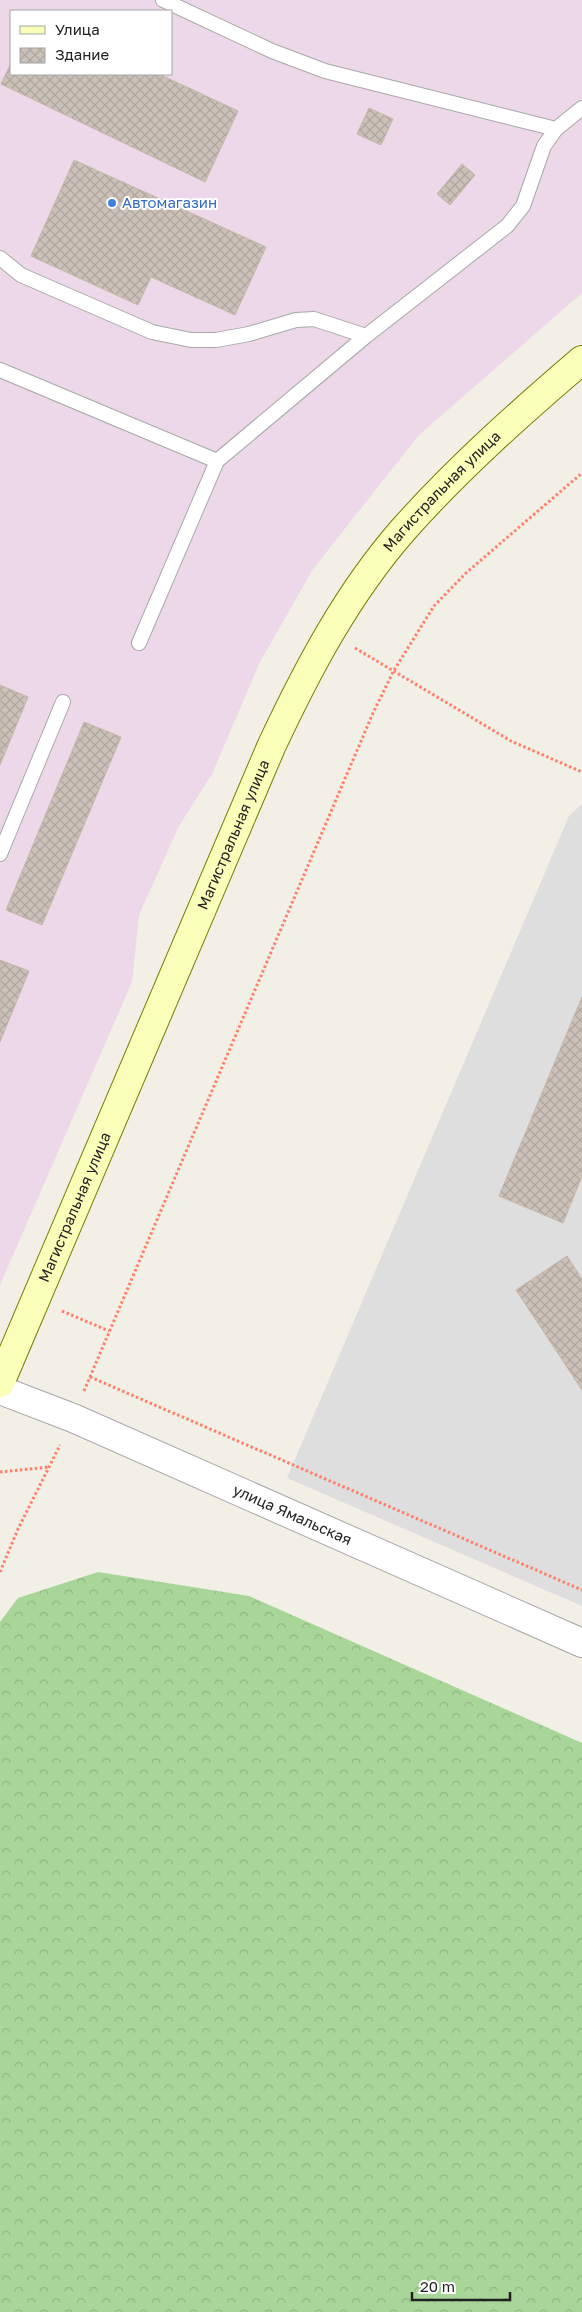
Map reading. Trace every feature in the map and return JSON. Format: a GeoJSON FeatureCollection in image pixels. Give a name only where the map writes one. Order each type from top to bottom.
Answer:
{"type":"FeatureCollection","features":[{"type":"Feature","properties":{"kind":"main road","name":"Магистральная улица"},"geometry":{"type":"LineString","coordinates":[[0,1383],[272,747],[300,687],[330,632],[402,531],[507,424],[582,360]]}},
{"type":"Feature","properties":{"kind":"street","name":"улица Ямальская"},"geometry":{"type":"LineString","coordinates":[[0,1390],[72,1418],[582,1643]]}},
{"type":"Feature","properties":{"kind":"lane"},"geometry":{"type":"LineString","coordinates":[[163,0],[272,51],[325,71],[556,129]]}},
{"type":"Feature","properties":{"kind":"lane"},"geometry":{"type":"LineString","coordinates":[[140,643],[217,461],[366,336],[507,226],[523,206],[544,146],[556,129],[582,108]]}},
{"type":"Feature","properties":{"kind":"lane"},"geometry":{"type":"LineString","coordinates":[[0,258],[21,275],[152,332],[191,340],[216,340],[250,334],[296,320],[314,319],[366,336]]}},
{"type":"Feature","properties":{"kind":"lane"},"geometry":{"type":"LineString","coordinates":[[0,370],[217,461]]}},
{"type":"Feature","properties":{"kind":"lane"},"geometry":{"type":"LineString","coordinates":[[0,854],[63,702]]}},
{"type":"Feature","properties":{"kind":"path"},"geometry":{"type":"LineString","coordinates":[[582,473],[466,573],[434,606],[393,672],[90,1377],[582,1590]]}},
{"type":"Feature","properties":{"kind":"path"},"geometry":{"type":"LineString","coordinates":[[393,672],[511,741],[582,772]]}},
{"type":"Feature","properties":{"kind":"path"},"geometry":{"type":"LineString","coordinates":[[0,1472],[50,1467],[18,1528],[0,1572]]}},
{"type":"Feature","properties":{"kind":"shaded area"},"geometry":{"type":"Polygon","coordinates":[[[0,0],[582,0],[582,293],[419,435],[313,569],[260,662],[212,774],[179,826],[139,915],[132,982],[0,1285],[0,0]]]}},
{"type":"Feature","properties":{"kind":"shaded area"},"geometry":{"type":"Polygon","coordinates":[[[582,804],[582,1606],[287,1478],[569,816],[582,804]]]}},
{"type":"Feature","properties":{"kind":"green space"},"geometry":{"type":"Polygon","coordinates":[[[98,1572],[249,1596],[582,1743],[582,2312],[0,2312],[0,1622],[18,1598],[98,1572]]]}},
{"type":"Feature","properties":{"kind":"building"},"geometry":{"type":"Polygon","coordinates":[[[10,65],[10,75],[161,75],[238,111],[205,182],[1,84],[10,65]]]}},
{"type":"Feature","properties":{"kind":"building"},"geometry":{"type":"Polygon","coordinates":[[[369,108],[393,119],[381,145],[357,134],[369,108]]]}},
{"type":"Feature","properties":{"kind":"building","name":"Автомагазин"},"geometry":{"type":"Polygon","coordinates":[[[74,160],[266,247],[235,315],[151,277],[138,305],[31,256],[74,160]]]}},
{"type":"Feature","properties":{"kind":"building"},"geometry":{"type":"Polygon","coordinates":[[[462,164],[475,175],[450,205],[437,194],[462,164]]]}},
{"type":"Feature","properties":{"kind":"building"},"geometry":{"type":"Polygon","coordinates":[[[0,685],[28,697],[0,765],[0,685]]]}},
{"type":"Feature","properties":{"kind":"building"},"geometry":{"type":"Polygon","coordinates":[[[84,722],[121,737],[42,925],[6,910],[84,722]]]}},
{"type":"Feature","properties":{"kind":"building"},"geometry":{"type":"Polygon","coordinates":[[[0,960],[29,971],[0,1042],[0,960]]]}},
{"type":"Feature","properties":{"kind":"building"},"geometry":{"type":"Polygon","coordinates":[[[582,997],[582,1176],[563,1223],[499,1196],[582,997]]]}},
{"type":"Feature","properties":{"kind":"building"},"geometry":{"type":"Polygon","coordinates":[[[567,1256],[582,1279],[582,1390],[516,1290],[567,1256]]]}},
{"type":"Feature","properties":{"kind":"place","name":"Автомагазин"},"geometry":{"type":"Point","coordinates":[112,203]}}]}
